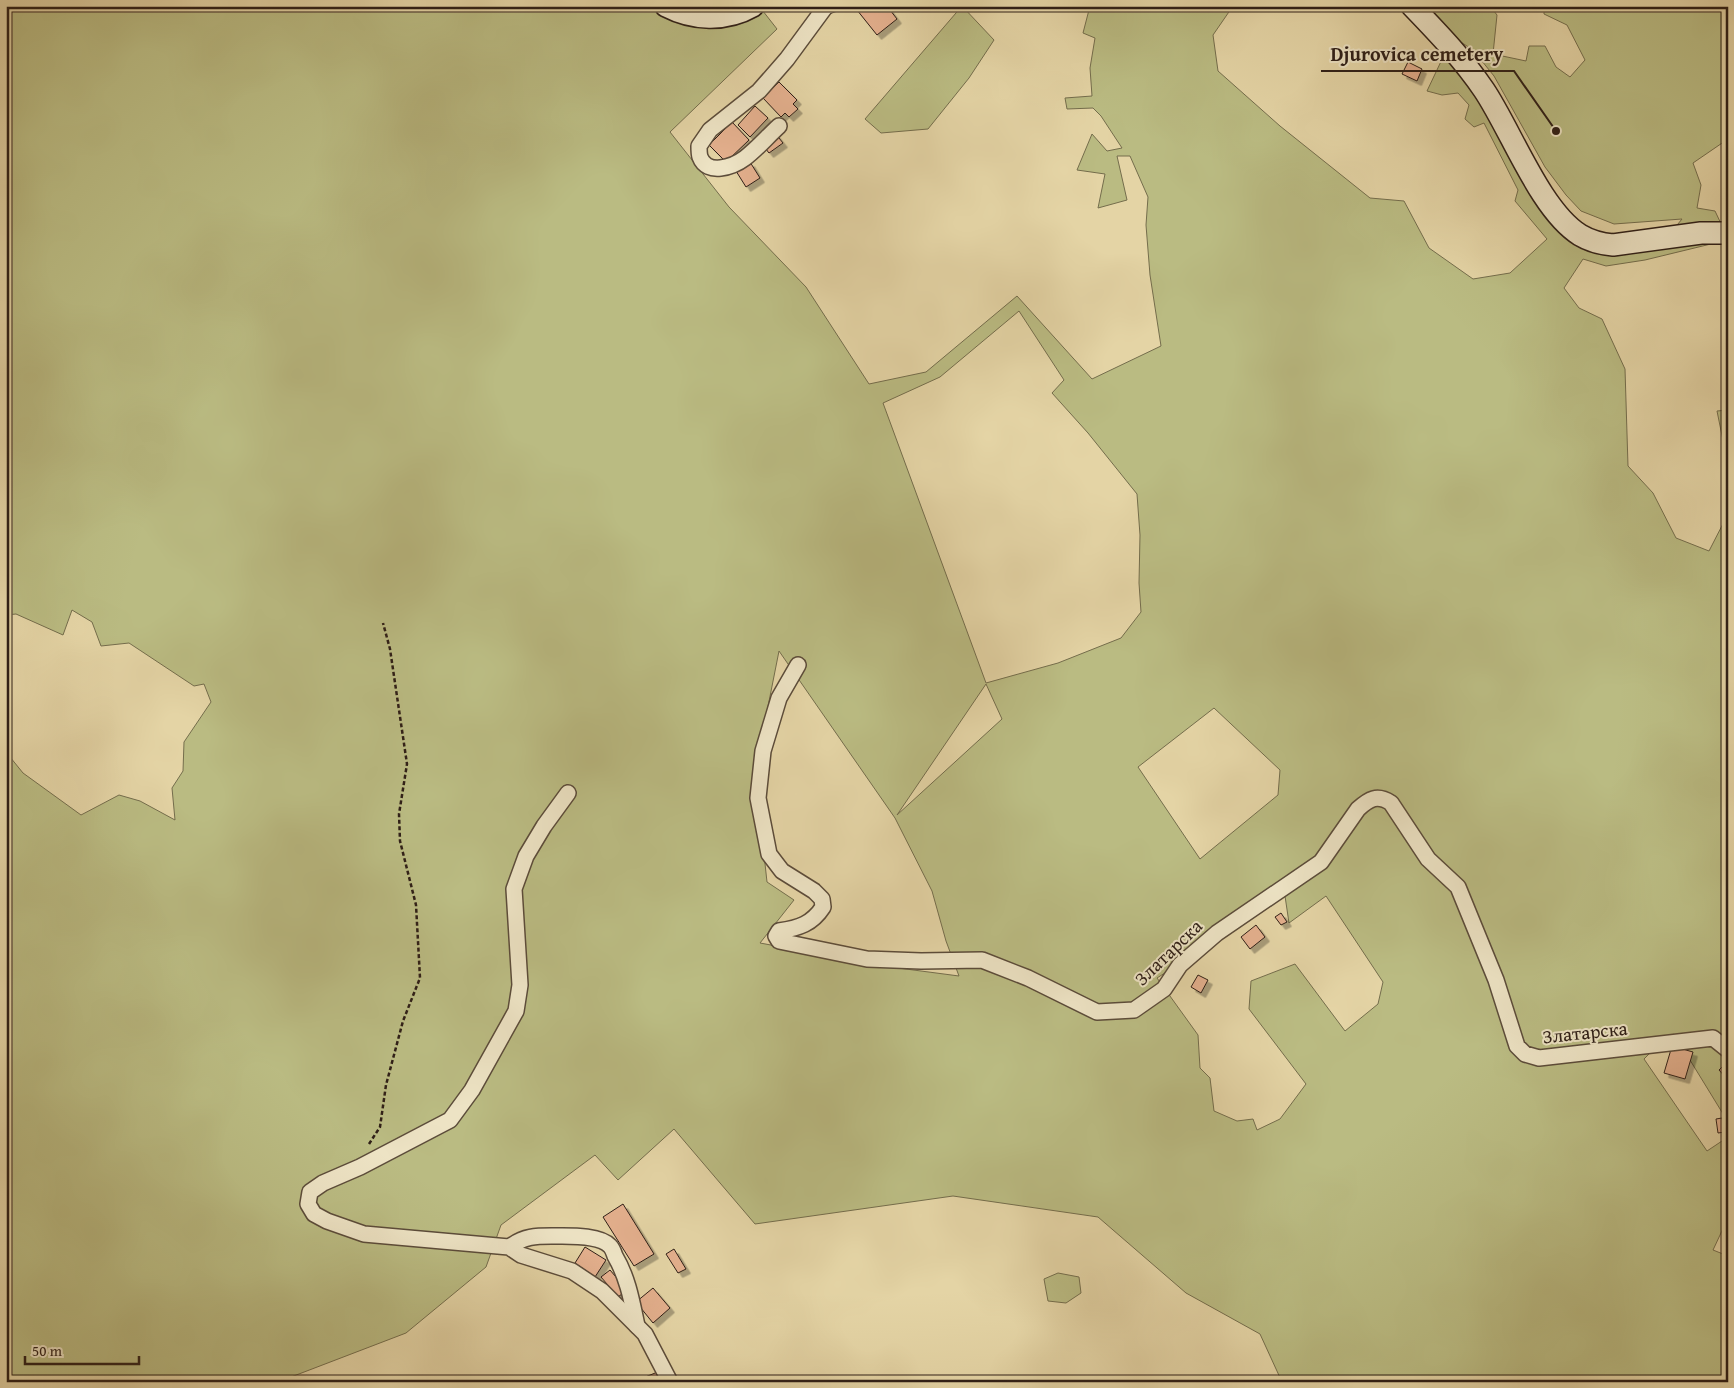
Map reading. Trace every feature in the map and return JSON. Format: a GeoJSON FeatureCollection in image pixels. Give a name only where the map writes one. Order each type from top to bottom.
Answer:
{"type":"FeatureCollection","features":[{"type":"Feature","properties":{"kind":"street"},"geometry":{"type":"LineString","coordinates":[[666,6],[690,16],[703,18],[734,14],[753,6]]}},
{"type":"Feature","properties":{"kind":"street"},"geometry":{"type":"LineString","coordinates":[[1412,6],[1456,53],[1483,90],[1553,209],[1573,230],[1591,240],[1613,245],[1702,233],[1728,233]]}},
{"type":"Feature","properties":{"kind":"street"},"geometry":{"type":"LineString","coordinates":[[779,126],[744,159],[729,166],[715,168],[705,165],[700,157],[699,146],[710,130],[759,91],[788,59],[824,9]]}},
{"type":"Feature","properties":{"kind":"street","name":"Златарска"},"geometry":{"type":"LineString","coordinates":[[798,665],[779,698],[765,742],[758,798],[769,854],[782,871],[818,895],[822,899],[823,907],[816,918],[809,922],[791,929],[779,931],[776,936],[779,941],[867,959],[921,961],[982,960],[1028,978],[1097,1012],[1134,1010],[1164,989],[1180,965],[1217,932],[1321,862],[1358,809],[1366,802],[1374,798],[1384,798],[1391,802],[1428,859],[1458,887],[1496,980],[1517,1046],[1525,1054],[1539,1058],[1713,1038],[1728,1050]]}},
{"type":"Feature","properties":{"kind":"street"},"geometry":{"type":"LineString","coordinates":[[568,793],[544,826],[526,856],[514,889],[520,985],[516,1011],[472,1090],[450,1120],[351,1171],[323,1183],[310,1192],[308,1204],[314,1214],[327,1221],[364,1234],[510,1247],[521,1255],[572,1271],[602,1291],[645,1334],[668,1374],[670,1382]]}},
{"type":"Feature","properties":{"kind":"street"},"geometry":{"type":"LineString","coordinates":[[510,1247],[518,1240],[533,1236],[578,1236],[595,1239],[609,1245],[622,1268],[630,1291],[637,1326]]}},
{"type":"Feature","properties":{"kind":"lane"},"geometry":{"type":"LineString","coordinates":[[824,9],[838,6]]}},
{"type":"Feature","properties":{"kind":"path"},"geometry":{"type":"LineString","coordinates":[[351,1171],[380,1127],[386,1085],[403,1021],[420,978],[416,905],[400,841],[399,814],[407,764],[390,649],[383,623]]}},
{"type":"Feature","properties":{"kind":"green space"},"geometry":{"type":"Polygon","coordinates":[[[6,6],[759,6],[777,29],[670,132],[729,207],[806,287],[869,384],[926,372],[1017,296],[1092,379],[1161,346],[1150,275],[1146,225],[1148,197],[1130,156],[1117,156],[1127,200],[1098,208],[1105,174],[1077,170],[1092,134],[1107,151],[1122,148],[1101,116],[1093,108],[1067,109],[1065,98],[1092,96],[1090,68],[1095,38],[1083,33],[1090,6],[1233,6],[1213,35],[1218,71],[1280,126],[1370,198],[1404,201],[1429,248],[1473,279],[1510,273],[1547,239],[1515,201],[1518,190],[1484,123],[1474,127],[1465,119],[1469,105],[1458,93],[1442,95],[1427,91],[1445,53],[1467,80],[1574,241],[1660,246],[1682,219],[1614,224],[1581,211],[1545,167],[1494,76],[1473,50],[1406,6],[1490,6],[1497,15],[1493,54],[1526,61],[1529,46],[1545,46],[1556,67],[1570,77],[1585,60],[1567,25],[1544,14],[1544,6],[1604,6],[1605,8],[1608,6],[1728,6],[1728,139],[1693,163],[1701,185],[1697,208],[1715,211],[1724,230],[1715,243],[1645,260],[1606,266],[1583,259],[1564,288],[1579,308],[1602,319],[1625,369],[1628,466],[1653,493],[1676,538],[1709,551],[1728,514],[1728,1122],[1674,1034],[1659,1044],[1644,1059],[1707,1151],[1728,1137],[1728,1218],[1713,1250],[1728,1256],[1728,1382],[1282,1382],[1260,1334],[1186,1293],[1098,1217],[953,1196],[755,1224],[674,1129],[618,1180],[595,1155],[501,1225],[486,1267],[406,1333],[278,1382],[6,1382],[6,752],[23,773],[81,815],[119,795],[140,801],[175,820],[172,788],[183,771],[184,742],[211,702],[204,684],[194,686],[129,643],[101,646],[92,622],[72,610],[63,635],[16,614],[6,615],[6,6]],[[1019,311],[940,377],[883,403],[986,683],[1058,663],[1121,638],[1141,612],[1139,583],[1140,535],[1137,494],[1088,433],[1052,393],[1064,380],[1019,311]],[[779,651],[755,772],[767,882],[794,900],[760,943],[883,966],[959,976],[946,941],[932,891],[895,818],[779,651]],[[986,684],[897,815],[1002,719],[986,684]],[[1214,708],[1138,767],[1200,859],[1278,795],[1280,770],[1214,708]],[[1285,896],[1157,978],[1198,1035],[1200,1068],[1210,1078],[1214,1111],[1237,1121],[1253,1119],[1257,1130],[1280,1119],[1306,1084],[1249,1009],[1251,981],[1295,964],[1345,1031],[1378,1004],[1383,982],[1326,896],[1289,923],[1285,896]]]}},
{"type":"Feature","properties":{"kind":"green space"},"geometry":{"type":"Polygon","coordinates":[[[962,6],[994,40],[969,78],[928,129],[881,133],[865,119],[962,6]]]}},
{"type":"Feature","properties":{"kind":"green space"},"geometry":{"type":"Polygon","coordinates":[[[1728,410],[1728,465],[1717,411],[1728,410]]]}},
{"type":"Feature","properties":{"kind":"green space"},"geometry":{"type":"Polygon","coordinates":[[[1058,1273],[1079,1277],[1081,1293],[1066,1303],[1048,1301],[1044,1279],[1058,1273]]]}},
{"type":"Feature","properties":{"kind":"building"},"geometry":{"type":"Polygon","coordinates":[[[861,6],[887,6],[897,19],[877,35],[857,10],[861,6]]]}},
{"type":"Feature","properties":{"kind":"building"},"geometry":{"type":"Polygon","coordinates":[[[1408,62],[1422,69],[1417,81],[1402,74],[1408,62]]]}},
{"type":"Feature","properties":{"kind":"building"},"geometry":{"type":"Polygon","coordinates":[[[779,82],[797,100],[793,104],[798,109],[789,117],[785,113],[781,117],[763,98],[779,82]]]}},
{"type":"Feature","properties":{"kind":"building"},"geometry":{"type":"Polygon","coordinates":[[[755,106],[768,118],[750,137],[738,125],[755,106]]]}},
{"type":"Feature","properties":{"kind":"building"},"geometry":{"type":"Polygon","coordinates":[[[732,122],[749,140],[726,162],[709,145],[732,122]]]}},
{"type":"Feature","properties":{"kind":"building"},"geometry":{"type":"Polygon","coordinates":[[[775,133],[783,143],[769,153],[762,144],[775,133]]]}},
{"type":"Feature","properties":{"kind":"building"},"geometry":{"type":"Polygon","coordinates":[[[750,162],[760,178],[746,187],[736,171],[750,162]]]}},
{"type":"Feature","properties":{"kind":"building"},"geometry":{"type":"Polygon","coordinates":[[[1281,913],[1287,922],[1281,925],[1275,917],[1281,913]]]}},
{"type":"Feature","properties":{"kind":"building"},"geometry":{"type":"Polygon","coordinates":[[[1256,925],[1265,937],[1250,949],[1241,937],[1256,925]]]}},
{"type":"Feature","properties":{"kind":"building"},"geometry":{"type":"Polygon","coordinates":[[[1198,975],[1208,980],[1201,993],[1191,987],[1198,975]]]}},
{"type":"Feature","properties":{"kind":"building"},"geometry":{"type":"Polygon","coordinates":[[[1672,1046],[1693,1052],[1685,1079],[1664,1073],[1672,1046]]]}},
{"type":"Feature","properties":{"kind":"building"},"geometry":{"type":"Polygon","coordinates":[[[1728,1061],[1728,1078],[1727,1079],[1719,1070],[1728,1061]]]}},
{"type":"Feature","properties":{"kind":"building"},"geometry":{"type":"Polygon","coordinates":[[[1722,1118],[1725,1132],[1718,1133],[1716,1119],[1722,1118]]]}},
{"type":"Feature","properties":{"kind":"building"},"geometry":{"type":"Polygon","coordinates":[[[623,1204],[654,1254],[634,1266],[603,1217],[623,1204]]]}},
{"type":"Feature","properties":{"kind":"building"},"geometry":{"type":"Polygon","coordinates":[[[585,1247],[606,1260],[595,1277],[575,1263],[585,1247]]]}},
{"type":"Feature","properties":{"kind":"building"},"geometry":{"type":"Polygon","coordinates":[[[674,1249],[686,1269],[678,1273],[666,1254],[674,1249]]]}},
{"type":"Feature","properties":{"kind":"building"},"geometry":{"type":"Polygon","coordinates":[[[610,1270],[627,1290],[618,1297],[601,1277],[610,1270]]]}},
{"type":"Feature","properties":{"kind":"building"},"geometry":{"type":"Polygon","coordinates":[[[653,1288],[670,1308],[653,1323],[636,1302],[653,1288]]]}},
{"type":"Feature","properties":{"kind":"building"},"geometry":{"type":"Polygon","coordinates":[[[660,1371],[665,1382],[633,1382],[660,1371]]]}},
{"type":"Feature","properties":{"kind":"place","name":"Djurovica cemetery"},"geometry":{"type":"Point","coordinates":[1556,131]}}]}
